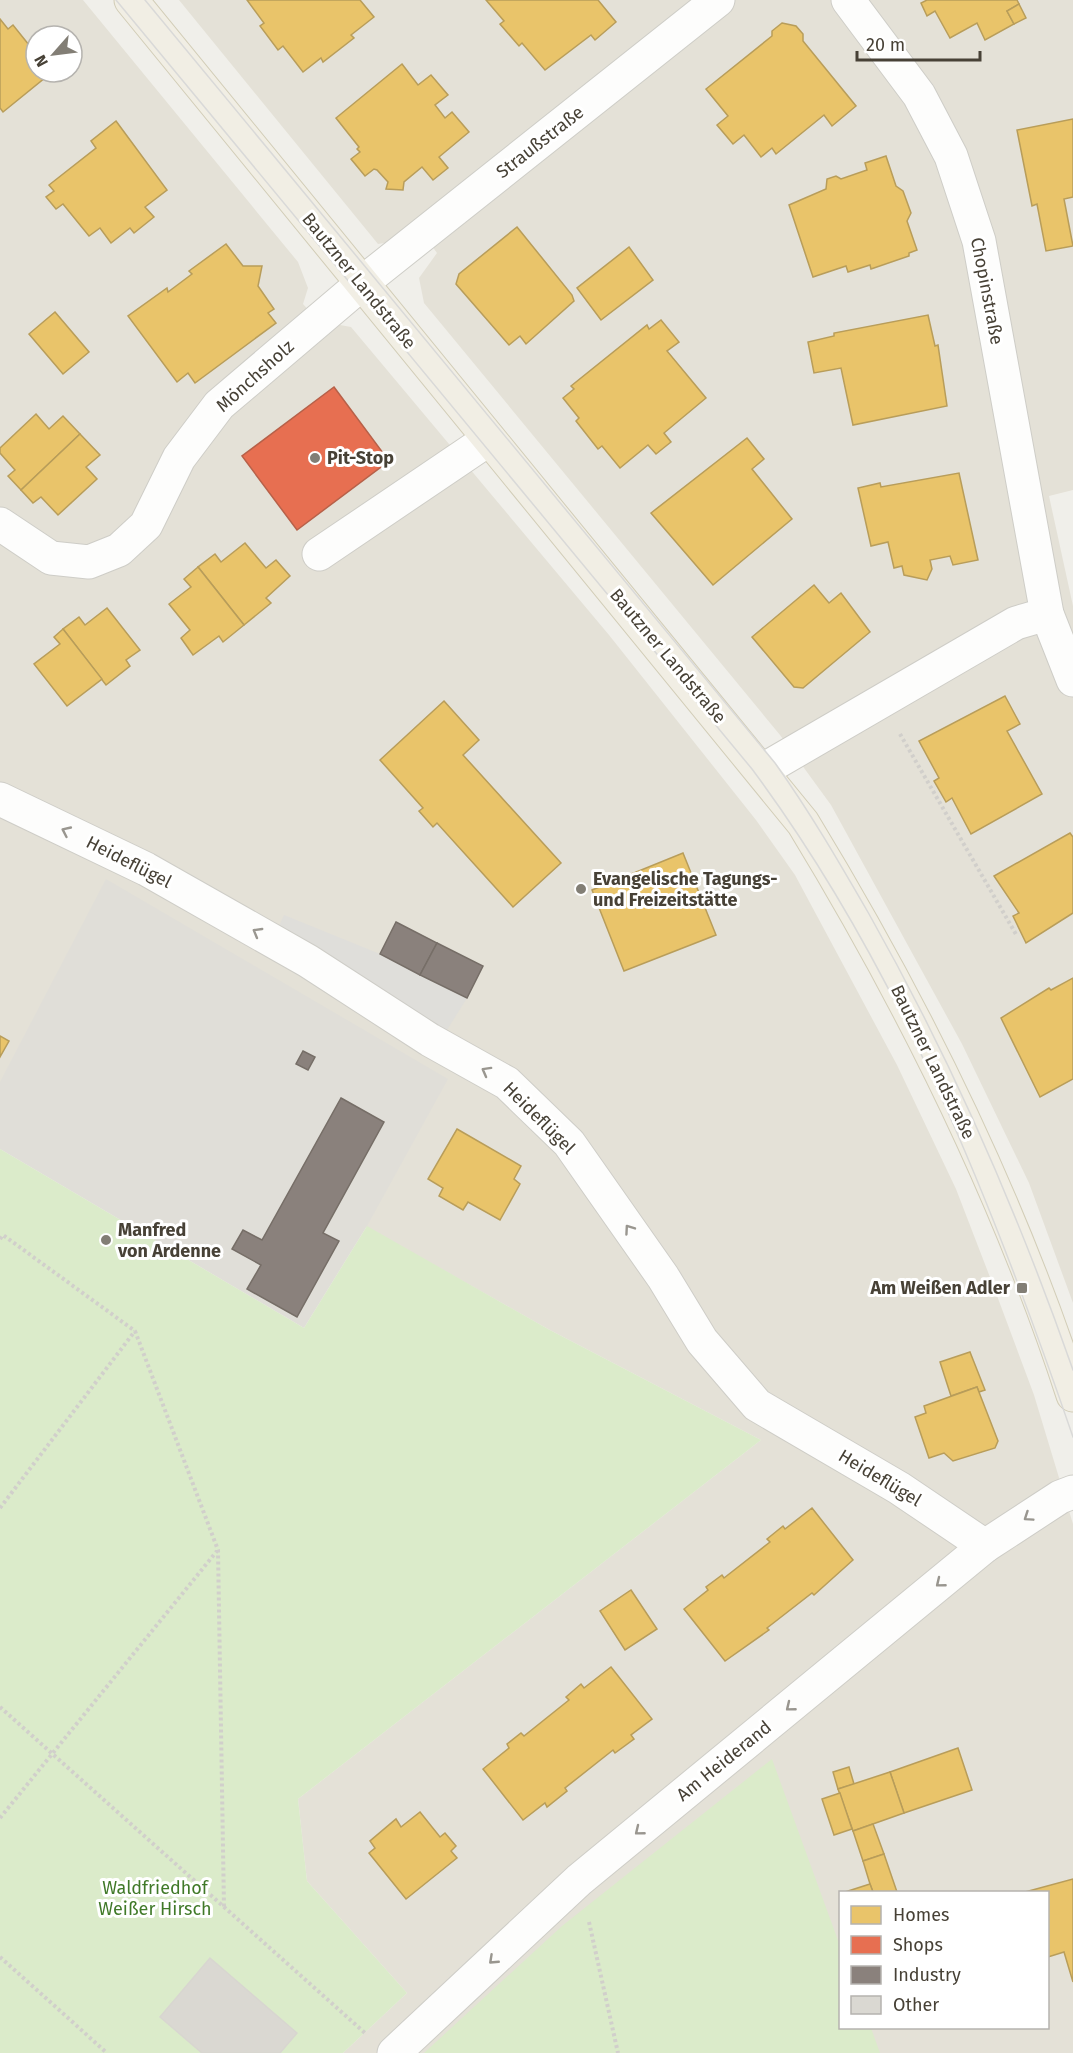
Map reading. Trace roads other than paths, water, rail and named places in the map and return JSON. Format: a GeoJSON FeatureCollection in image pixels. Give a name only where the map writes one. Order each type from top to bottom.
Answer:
{"type":"FeatureCollection","features":[{"type":"Feature","properties":{"kind":"main road","name":"Bautzner Landstraße"},"geometry":{"type":"LineString","coordinates":[[131,0],[361,284],[763,770],[803,823],[834,873],[930,1052],[994,1193],[1072,1392]]}},
{"type":"Feature","properties":{"kind":"street","name":"Straußstraße"},"geometry":{"type":"LineString","coordinates":[[361,284],[718,0]]}},
{"type":"Feature","properties":{"kind":"street","name":"Chopinstraße"},"geometry":{"type":"LineString","coordinates":[[848,0],[919,95],[951,156],[975,230],[1047,614],[1073,680]]}},
{"type":"Feature","properties":{"kind":"street","name":"Mönchsholz"},"geometry":{"type":"LineString","coordinates":[[0,524],[51,558],[89,562],[119,550],[146,525],[179,458],[219,405],[361,284]]}},
{"type":"Feature","properties":{"kind":"street"},"geometry":{"type":"LineString","coordinates":[[318,554],[489,439]]}},
{"type":"Feature","properties":{"kind":"street"},"geometry":{"type":"LineString","coordinates":[[763,770],[1016,623],[1047,614]]}},
{"type":"Feature","properties":{"kind":"street","name":"Heideflügel"},"geometry":{"type":"LineString","coordinates":[[0,799],[146,868],[308,961],[430,1040],[507,1083],[569,1143],[663,1277],[702,1341],[757,1404],[899,1488],[985,1546]]}},
{"type":"Feature","properties":{"kind":"street","name":"Am Heiderand"},"geometry":{"type":"LineString","coordinates":[[382,2045],[985,1546],[1060,1497],[1073,1492]]}},
{"type":"Feature","properties":{"kind":"tram line"},"geometry":{"type":"LineString","coordinates":[[116,0],[752,769],[805,845],[898,1006],[938,1090],[1010,1262],[1073,1437]]}},
{"type":"Feature","properties":{"kind":"tram line"},"geometry":{"type":"LineString","coordinates":[[145,0],[788,781],[869,914],[928,1024],[1006,1195],[1073,1370]]}},
{"type":"Feature","properties":{"kind":"place","name":"Pit-Stop"},"geometry":{"type":"Point","coordinates":[315,458]}},
{"type":"Feature","properties":{"kind":"place","name":"Evangelische Tagungs- und Freizeitstätte"},"geometry":{"type":"Point","coordinates":[581,889]}},
{"type":"Feature","properties":{"kind":"place","name":"Manfred von Ardenne"},"geometry":{"type":"Point","coordinates":[106,1240]}},
{"type":"Feature","properties":{"kind":"place","name":"Am Weißen Adler"},"geometry":{"type":"Point","coordinates":[1022,1288]}},
{"type":"Feature","properties":{"kind":"park label","name":"Waldfriedhof Weißer Hirsch"},"geometry":{"type":"Point","coordinates":[155,1898]}}]}
